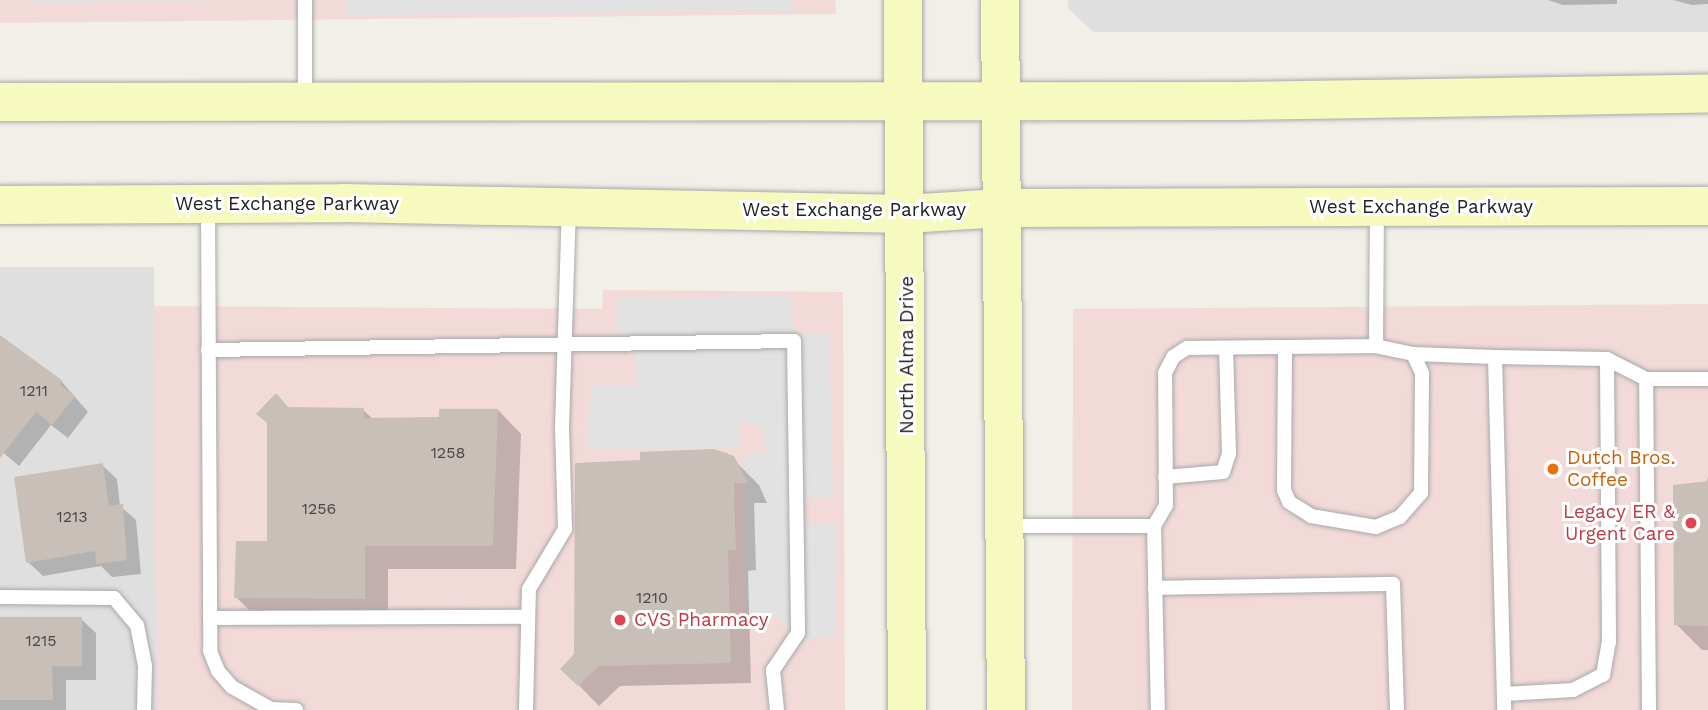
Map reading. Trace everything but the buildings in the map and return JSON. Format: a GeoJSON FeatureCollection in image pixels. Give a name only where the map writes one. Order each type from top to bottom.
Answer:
{"type":"FeatureCollection","features":[{"type":"Feature","properties":{"kind":"main road","name":"North Alma Drive"},"geometry":{"type":"LineString","coordinates":[[903,0],[907,710]]}},
{"type":"Feature","properties":{"kind":"main road"},"geometry":{"type":"LineString","coordinates":[[999,0],[1006,710]]}},
{"type":"Feature","properties":{"kind":"main road"},"geometry":{"type":"LineString","coordinates":[[0,102],[1000,100],[1708,94]]}},
{"type":"Feature","properties":{"kind":"main road","name":"West Exchange Parkway"},"geometry":{"type":"LineString","coordinates":[[0,205],[208,203],[906,214],[1001,208],[1708,206]]}},
{"type":"Feature","properties":{"kind":"lane"},"geometry":{"type":"LineString","coordinates":[[305,0],[305,101]]}},
{"type":"Feature","properties":{"kind":"lane"},"geometry":{"type":"LineString","coordinates":[[208,203],[210,651],[225,679],[271,709],[296,710]]}},
{"type":"Feature","properties":{"kind":"lane"},"geometry":{"type":"LineString","coordinates":[[526,710],[526,617],[529,589],[565,529],[562,427],[567,344],[569,207]]}},
{"type":"Feature","properties":{"kind":"lane"},"geometry":{"type":"LineString","coordinates":[[1376,346],[1377,207]]}},
{"type":"Feature","properties":{"kind":"lane"},"geometry":{"type":"LineString","coordinates":[[208,350],[794,341],[798,633],[773,670],[777,710]]}},
{"type":"Feature","properties":{"kind":"lane"},"geometry":{"type":"LineString","coordinates":[[1158,710],[1154,526],[1166,505],[1165,373],[1173,357],[1187,348],[1376,346],[1413,354],[1607,359],[1646,379],[1708,379]]}},
{"type":"Feature","properties":{"kind":"lane"},"geometry":{"type":"LineString","coordinates":[[1285,347],[1284,490],[1289,502],[1311,516],[1376,527],[1400,516],[1421,493],[1422,373],[1413,354]]}},
{"type":"Feature","properties":{"kind":"lane"},"geometry":{"type":"LineString","coordinates":[[1165,477],[1223,472],[1229,454],[1226,348]]}},
{"type":"Feature","properties":{"kind":"lane"},"geometry":{"type":"LineString","coordinates":[[1495,356],[1504,710]]}},
{"type":"Feature","properties":{"kind":"lane"},"geometry":{"type":"LineString","coordinates":[[1504,694],[1573,690],[1603,675],[1609,642],[1607,359]]}},
{"type":"Feature","properties":{"kind":"lane"},"geometry":{"type":"LineString","coordinates":[[1646,379],[1649,710]]}},
{"type":"Feature","properties":{"kind":"lane"},"geometry":{"type":"LineString","coordinates":[[1004,526],[1154,526]]}},
{"type":"Feature","properties":{"kind":"lane"},"geometry":{"type":"LineString","coordinates":[[1155,588],[1393,584],[1397,710]]}},
{"type":"Feature","properties":{"kind":"lane"},"geometry":{"type":"LineString","coordinates":[[0,597],[114,598],[137,625],[145,666],[144,710]]}},
{"type":"Feature","properties":{"kind":"lane"},"geometry":{"type":"LineString","coordinates":[[210,618],[526,617]]}},
{"type":"Feature","properties":{"kind":"shaded area"},"geometry":{"type":"Polygon","coordinates":[[[0,0],[835,0],[836,14],[0,23],[0,0]]]}},
{"type":"Feature","properties":{"kind":"shaded area"},"geometry":{"type":"Polygon","coordinates":[[[30,0],[246,0],[30,3],[30,0]]]}},
{"type":"Feature","properties":{"kind":"shaded area"},"geometry":{"type":"Polygon","coordinates":[[[347,0],[792,0],[793,11],[346,15],[347,0]]]}},
{"type":"Feature","properties":{"kind":"shaded area"},"geometry":{"type":"Polygon","coordinates":[[[1068,0],[1708,0],[1708,32],[1093,32],[1068,8],[1068,0]]]}},
{"type":"Feature","properties":{"kind":"shaded area"},"geometry":{"type":"Polygon","coordinates":[[[0,267],[154,267],[158,710],[0,710],[0,267]]]}},
{"type":"Feature","properties":{"kind":"shaded area"},"geometry":{"type":"Polygon","coordinates":[[[603,290],[843,292],[845,710],[158,710],[153,306],[602,309],[603,290]]]}},
{"type":"Feature","properties":{"kind":"shaded area"},"geometry":{"type":"Polygon","coordinates":[[[790,296],[794,335],[829,333],[833,497],[806,497],[806,522],[837,524],[835,636],[806,639],[771,614],[745,614],[744,455],[766,453],[761,427],[739,421],[739,448],[589,450],[588,422],[592,385],[635,385],[637,360],[615,324],[618,298],[790,296]]]}},
{"type":"Feature","properties":{"kind":"shaded area"},"geometry":{"type":"Polygon","coordinates":[[[1708,304],[1708,710],[1072,710],[1073,309],[1708,304]]]}},
{"type":"Feature","properties":{"kind":"place","name":"Dutch Bros. Coffee"},"geometry":{"type":"Point","coordinates":[1553,469]}},
{"type":"Feature","properties":{"kind":"place","name":"Legacy ER & Urgent Care"},"geometry":{"type":"Point","coordinates":[1691,523]}},
{"type":"Feature","properties":{"kind":"place","name":"CVS Pharmacy"},"geometry":{"type":"Point","coordinates":[620,620]}}]}
